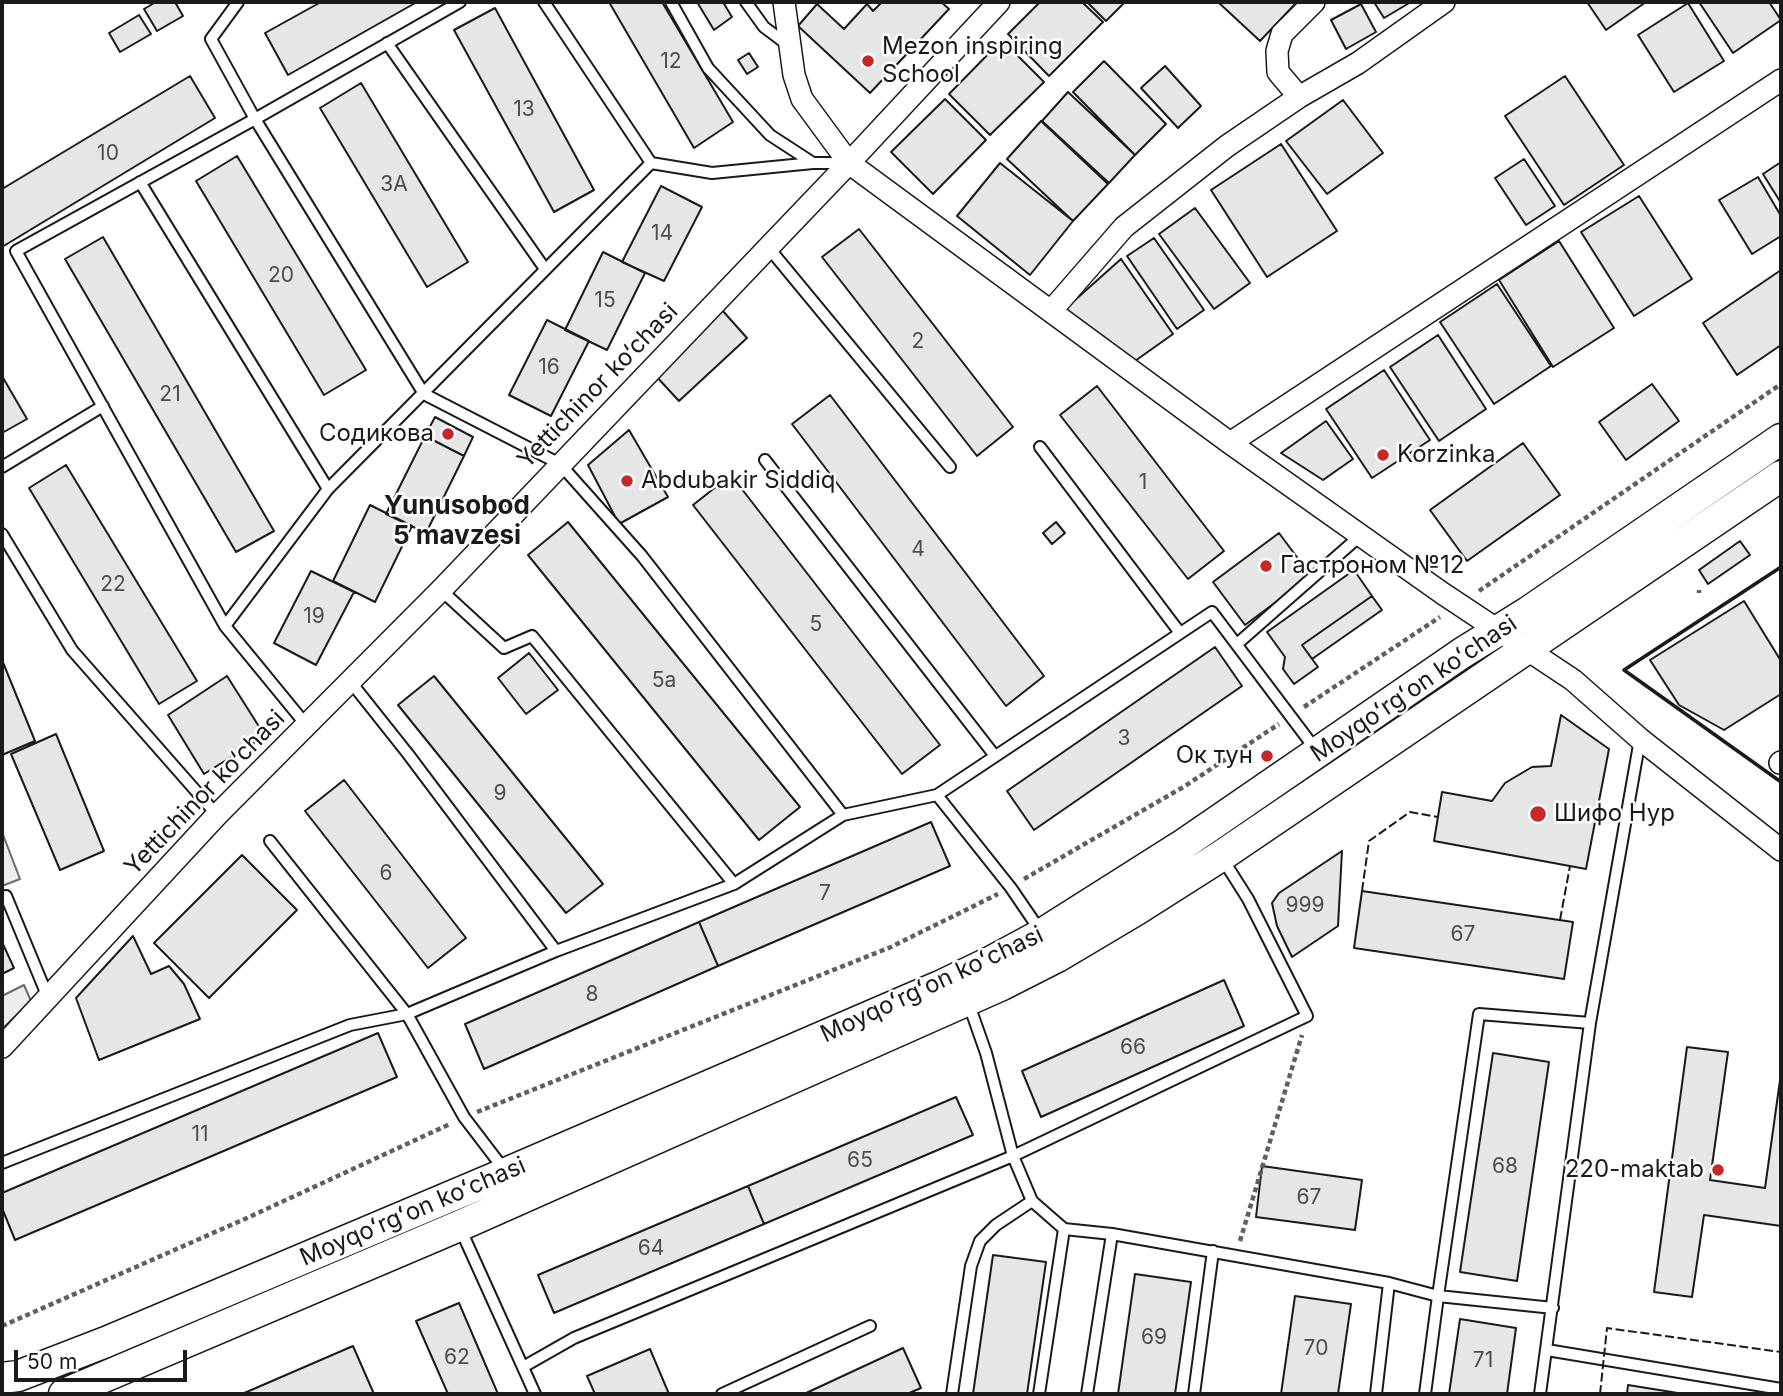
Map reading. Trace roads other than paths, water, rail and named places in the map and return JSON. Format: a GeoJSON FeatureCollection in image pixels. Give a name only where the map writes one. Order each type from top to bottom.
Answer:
{"type":"FeatureCollection","features":[{"type":"Feature","properties":{"kind":"main road","name":"Moyqoʻrgʻon koʻchasi"},"geometry":{"type":"LineString","coordinates":[[2,1378],[18,1376],[106,1342],[506,1173],[940,986],[1042,934],[1181,846],[1781,439]]}},
{"type":"Feature","properties":{"kind":"main road","name":"Moyqoʻrgʻon koʻchasi"},"geometry":{"type":"LineString","coordinates":[[64,1394],[459,1226],[1057,957],[1221,856],[1781,476]]}},
{"type":"Feature","properties":{"kind":"street"},"geometry":{"type":"LineString","coordinates":[[784,2],[794,75],[802,99],[849,163],[1230,443],[1573,680],[1640,739],[1781,849]]}},
{"type":"Feature","properties":{"kind":"street","name":"Yettichinor ko‘chasi"},"geometry":{"type":"LineString","coordinates":[[2,1047],[47,995],[217,815],[441,590],[999,2]]}},
{"type":"Feature","properties":{"kind":"street"},"geometry":{"type":"LineString","coordinates":[[1299,97],[1278,72],[1277,51],[1282,34],[1314,2]]}},
{"type":"Feature","properties":{"kind":"street"},"geometry":{"type":"LineString","coordinates":[[1051,311],[1125,228],[1227,146],[1299,97],[1358,63],[1444,2]]}},
{"type":"Feature","properties":{"kind":"street"},"geometry":{"type":"LineString","coordinates":[[1230,443],[1781,80]]}},
{"type":"Feature","properties":{"kind":"lane"},"geometry":{"type":"LineString","coordinates":[[238,2],[211,39],[424,394],[560,464],[642,556],[843,815]]}},
{"type":"Feature","properties":{"kind":"lane"},"geometry":{"type":"LineString","coordinates":[[307,726],[225,626],[16,251],[460,2]]}},
{"type":"Feature","properties":{"kind":"lane"},"geometry":{"type":"LineString","coordinates":[[544,2],[651,163],[712,173],[813,163],[849,163]]}},
{"type":"Feature","properties":{"kind":"lane"},"geometry":{"type":"LineString","coordinates":[[671,2],[708,68],[770,135],[813,163]]}},
{"type":"Feature","properties":{"kind":"lane"},"geometry":{"type":"LineString","coordinates":[[746,2],[764,27],[791,46]]}},
{"type":"Feature","properties":{"kind":"lane"},"geometry":{"type":"LineString","coordinates":[[387,43],[545,268]]}},
{"type":"Feature","properties":{"kind":"lane"},"geometry":{"type":"LineString","coordinates":[[225,626],[328,489],[651,163]]}},
{"type":"Feature","properties":{"kind":"lane"},"geometry":{"type":"LineString","coordinates":[[140,182],[328,489]]}},
{"type":"Feature","properties":{"kind":"lane"},"geometry":{"type":"LineString","coordinates":[[768,247],[950,467]]}},
{"type":"Feature","properties":{"kind":"lane"},"geometry":{"type":"LineString","coordinates":[[2,467],[103,406]]}},
{"type":"Feature","properties":{"kind":"lane"},"geometry":{"type":"LineString","coordinates":[[1040,447],[1180,633]]}},
{"type":"Feature","properties":{"kind":"lane"},"geometry":{"type":"LineString","coordinates":[[765,460],[995,756]]}},
{"type":"Feature","properties":{"kind":"lane"},"geometry":{"type":"LineString","coordinates":[[2,534],[72,650],[217,815]]}},
{"type":"Feature","properties":{"kind":"lane"},"geometry":{"type":"LineString","coordinates":[[1237,645],[1361,535]]}},
{"type":"Feature","properties":{"kind":"lane"},"geometry":{"type":"LineString","coordinates":[[441,590],[505,648],[532,636],[734,884]]}},
{"type":"Feature","properties":{"kind":"lane"},"geometry":{"type":"LineString","coordinates":[[2,1163],[350,1025],[407,1014],[556,951],[734,884],[843,815],[937,795],[1212,612],[1318,752]]}},
{"type":"Feature","properties":{"kind":"lane"},"geometry":{"type":"LineString","coordinates":[[349,680],[556,951]]}},
{"type":"Feature","properties":{"kind":"lane"},"geometry":{"type":"LineString","coordinates":[[1541,1394],[1590,1023],[1640,739]]}},
{"type":"Feature","properties":{"kind":"lane"},"geometry":{"type":"LineString","coordinates":[[937,795],[1012,888],[1042,934]]}},
{"type":"Feature","properties":{"kind":"lane"},"geometry":{"type":"LineString","coordinates":[[270,841],[407,1014],[464,1117],[506,1173]]}},
{"type":"Feature","properties":{"kind":"lane"},"geometry":{"type":"LineString","coordinates":[[523,1367],[574,1338],[1013,1156],[1307,1016],[1248,899],[1221,856]]}},
{"type":"Feature","properties":{"kind":"lane"},"geometry":{"type":"LineString","coordinates":[[2,898],[6,896],[47,995]]}},
{"type":"Feature","properties":{"kind":"lane"},"geometry":{"type":"LineString","coordinates":[[967,999],[986,1053],[1013,1156],[1032,1201],[1064,1229],[1213,1251],[1389,1283],[1438,1296],[1553,1308]]}},
{"type":"Feature","properties":{"kind":"lane"},"geometry":{"type":"LineString","coordinates":[[1425,1394],[1479,1014],[1590,1023]]}},
{"type":"Feature","properties":{"kind":"lane"},"geometry":{"type":"LineString","coordinates":[[951,1394],[971,1266],[980,1241],[996,1225],[1032,1201]]}},
{"type":"Feature","properties":{"kind":"lane"},"geometry":{"type":"LineString","coordinates":[[459,1226],[535,1394]]}},
{"type":"Feature","properties":{"kind":"lane"},"geometry":{"type":"LineString","coordinates":[[1039,1394],[1064,1229]]}},
{"type":"Feature","properties":{"kind":"lane"},"geometry":{"type":"LineString","coordinates":[[1087,1394],[1112,1234]]}},
{"type":"Feature","properties":{"kind":"lane"},"geometry":{"type":"LineString","coordinates":[[1194,1394],[1213,1251]]}},
{"type":"Feature","properties":{"kind":"lane"},"geometry":{"type":"LineString","coordinates":[[1376,1394],[1389,1283]]}},
{"type":"Feature","properties":{"kind":"lane"},"geometry":{"type":"LineString","coordinates":[[722,1394],[870,1326]]}},
{"type":"Feature","properties":{"kind":"lane"},"geometry":{"type":"LineString","coordinates":[[1547,1350],[1781,1389]]}},
{"type":"Feature","properties":{"kind":"place","name":"Mezon inspiring School"},"geometry":{"type":"Point","coordinates":[868,61]}},
{"type":"Feature","properties":{"kind":"place","name":"Содикова"},"geometry":{"type":"Point","coordinates":[448,434]}},
{"type":"Feature","properties":{"kind":"place","name":"Korzinka"},"geometry":{"type":"Point","coordinates":[1383,455]}},
{"type":"Feature","properties":{"kind":"place","name":"Abdubakir Siddiq"},"geometry":{"type":"Point","coordinates":[627,481]}},
{"type":"Feature","properties":{"kind":"place","name":"Гастроном №12"},"geometry":{"type":"Point","coordinates":[1266,566]}},
{"type":"Feature","properties":{"kind":"place","name":"Ок тун"},"geometry":{"type":"Point","coordinates":[1267,756]}},
{"type":"Feature","properties":{"kind":"place","name":"Шифо Нур"},"geometry":{"type":"Point","coordinates":[1538,814]}},
{"type":"Feature","properties":{"kind":"place","name":"220-maktab"},"geometry":{"type":"Point","coordinates":[1718,1170]}},
{"type":"Feature","properties":{"kind":"district","name":"Yunusobod 5 mavzesi"},"geometry":{"type":"Point","coordinates":[457,521]}}]}
